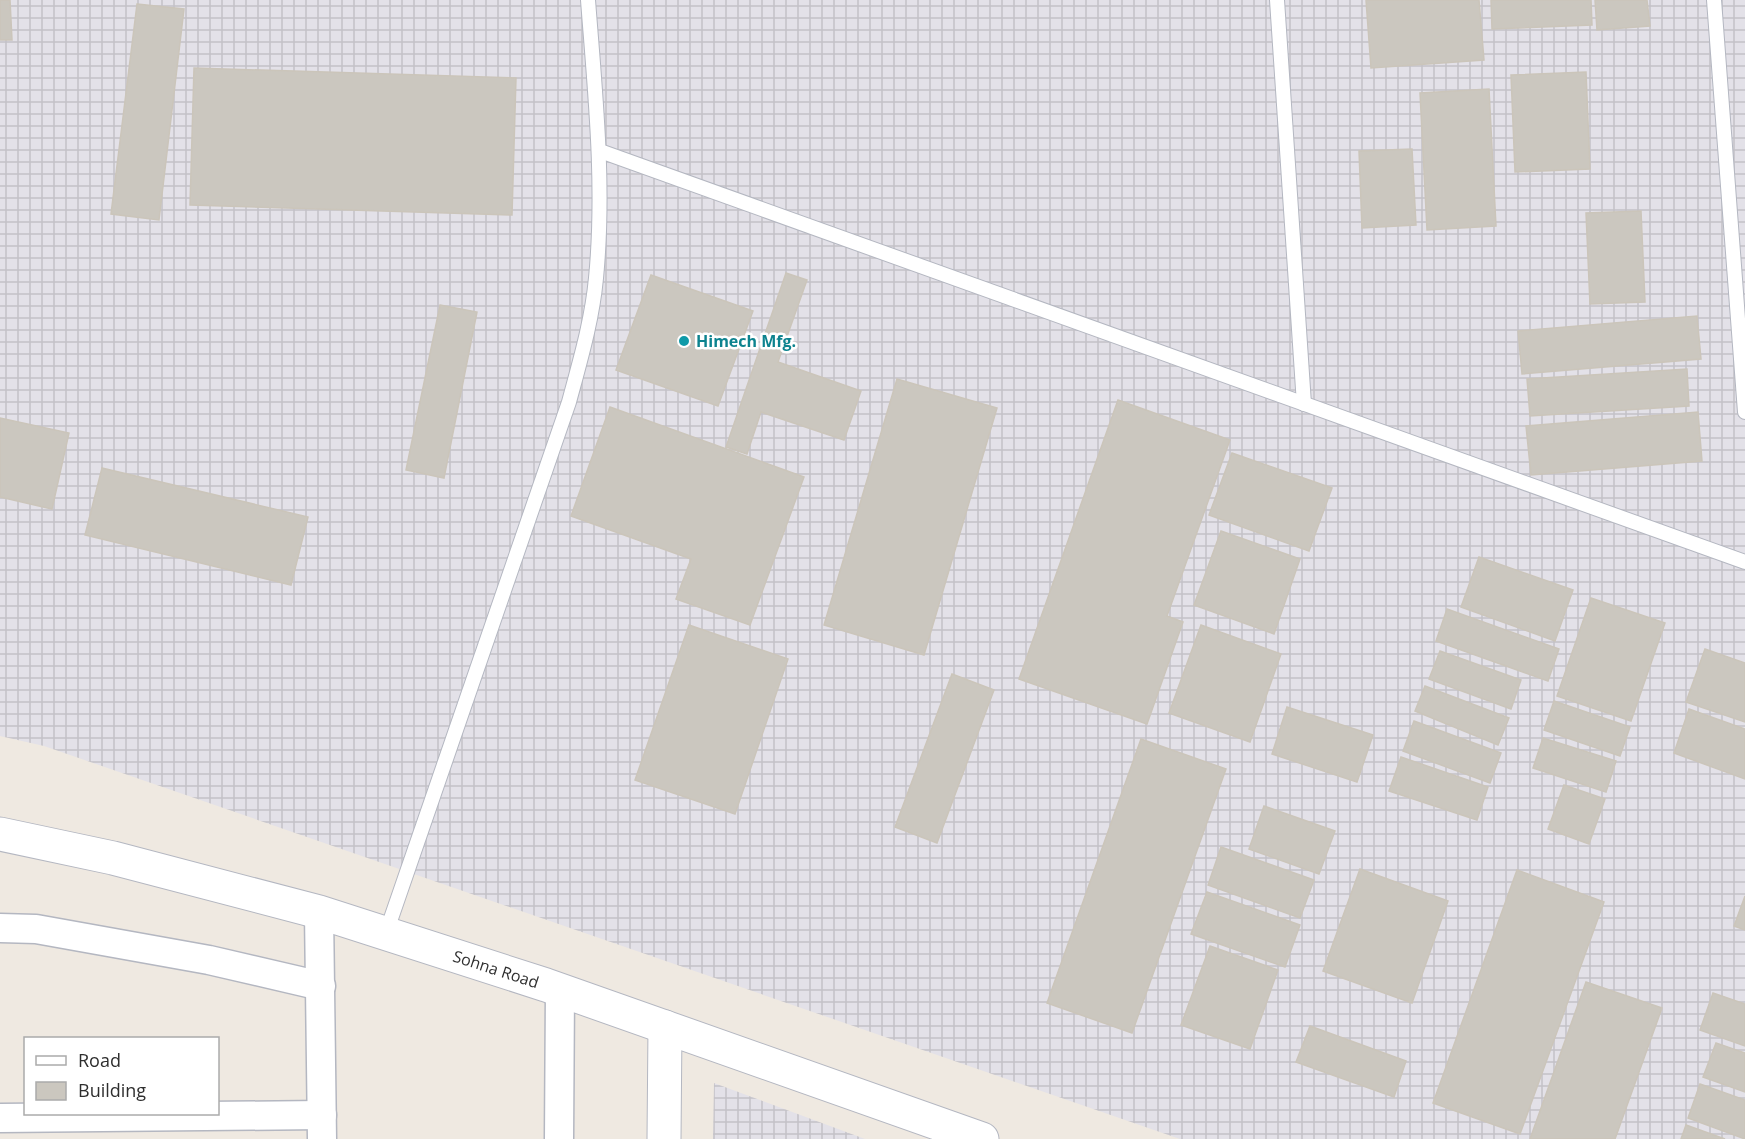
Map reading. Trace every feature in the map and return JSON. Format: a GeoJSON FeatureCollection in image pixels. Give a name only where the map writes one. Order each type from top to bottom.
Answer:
{"type":"FeatureCollection","features":[{"type":"Feature","properties":{"kind":"main road","name":"Sohna Road"},"geometry":{"type":"LineString","coordinates":[[0,834],[114,858],[319,912],[560,990],[982,1139]]}},
{"type":"Feature","properties":{"kind":"main road"},"geometry":{"type":"LineString","coordinates":[[664,1139],[665,1027]]}},
{"type":"Feature","properties":{"kind":"street"},"geometry":{"type":"LineString","coordinates":[[0,1118],[45,1128],[322,1127],[319,912]]}},
{"type":"Feature","properties":{"kind":"street"},"geometry":{"type":"LineString","coordinates":[[0,928],[36,929],[208,960],[321,986]]}},
{"type":"Feature","properties":{"kind":"street"},"geometry":{"type":"LineString","coordinates":[[559,1139],[560,990]]}},
{"type":"Feature","properties":{"kind":"lane"},"geometry":{"type":"LineString","coordinates":[[386,933],[568,402],[587,337],[596,278],[600,151],[588,0]]}},
{"type":"Feature","properties":{"kind":"lane"},"geometry":{"type":"LineString","coordinates":[[1277,0],[1304,404]]}},
{"type":"Feature","properties":{"kind":"lane"},"geometry":{"type":"LineString","coordinates":[[1714,0],[1745,412]]}},
{"type":"Feature","properties":{"kind":"lane"},"geometry":{"type":"LineString","coordinates":[[600,151],[1745,562]]}},
{"type":"Feature","properties":{"kind":"shaded area"},"geometry":{"type":"Polygon","coordinates":[[[0,0],[1745,0],[1745,1139],[1180,1139],[44,746],[0,736],[0,0]]]}},
{"type":"Feature","properties":{"kind":"shaded area"},"geometry":{"type":"Polygon","coordinates":[[[714,1083],[865,1139],[713,1139],[714,1083]]]}},
{"type":"Feature","properties":{"kind":"building"},"geometry":{"type":"Polygon","coordinates":[[[0,0],[10,0],[12,40],[0,40],[0,0]]]}},
{"type":"Feature","properties":{"kind":"building"},"geometry":{"type":"Polygon","coordinates":[[[1366,0],[1479,0],[1484,60],[1371,68],[1366,0]]]}},
{"type":"Feature","properties":{"kind":"building"},"geometry":{"type":"Polygon","coordinates":[[[1491,0],[1591,0],[1592,25],[1492,29],[1491,0]]]}},
{"type":"Feature","properties":{"kind":"building"},"geometry":{"type":"Polygon","coordinates":[[[1595,0],[1647,0],[1650,26],[1597,30],[1595,0]]]}},
{"type":"Feature","properties":{"kind":"building"},"geometry":{"type":"Polygon","coordinates":[[[137,4],[184,9],[159,220],[111,214],[137,4]]]}},
{"type":"Feature","properties":{"kind":"building"},"geometry":{"type":"Polygon","coordinates":[[[194,68],[516,78],[512,215],[190,205],[194,68]]]}},
{"type":"Feature","properties":{"kind":"building"},"geometry":{"type":"Polygon","coordinates":[[[1586,72],[1590,169],[1515,172],[1511,75],[1586,72]]]}},
{"type":"Feature","properties":{"kind":"building"},"geometry":{"type":"Polygon","coordinates":[[[1489,89],[1496,226],[1427,230],[1420,93],[1489,89]]]}},
{"type":"Feature","properties":{"kind":"building"},"geometry":{"type":"Polygon","coordinates":[[[1412,149],[1416,225],[1362,228],[1359,151],[1412,149]]]}},
{"type":"Feature","properties":{"kind":"building"},"geometry":{"type":"Polygon","coordinates":[[[1641,211],[1645,302],[1590,304],[1586,213],[1641,211]]]}},
{"type":"Feature","properties":{"kind":"building"},"geometry":{"type":"Polygon","coordinates":[[[786,273],[807,280],[778,362],[861,391],[844,440],[761,412],[747,454],[726,447],[786,273]]]}},
{"type":"Feature","properties":{"kind":"building","name":"Himech Mfg."},"geometry":{"type":"Polygon","coordinates":[[[651,275],[753,311],[718,406],[616,370],[651,275]]]}},
{"type":"Feature","properties":{"kind":"building"},"geometry":{"type":"Polygon","coordinates":[[[440,305],[477,312],[444,478],[406,470],[440,305]]]}},
{"type":"Feature","properties":{"kind":"building"},"geometry":{"type":"Polygon","coordinates":[[[1697,316],[1701,359],[1522,374],[1518,331],[1697,316]]]}},
{"type":"Feature","properties":{"kind":"building"},"geometry":{"type":"Polygon","coordinates":[[[1687,369],[1689,406],[1530,416],[1527,379],[1687,369]]]}},
{"type":"Feature","properties":{"kind":"building"},"geometry":{"type":"Polygon","coordinates":[[[897,379],[997,408],[924,655],[824,625],[897,379]]]}},
{"type":"Feature","properties":{"kind":"building"},"geometry":{"type":"Polygon","coordinates":[[[1118,400],[1230,440],[1167,616],[1183,622],[1147,724],[1019,679],[1118,400]]]}},
{"type":"Feature","properties":{"kind":"building"},"geometry":{"type":"Polygon","coordinates":[[[610,407],[804,477],[750,625],[676,599],[691,559],[571,516],[610,407]]]}},
{"type":"Feature","properties":{"kind":"building"},"geometry":{"type":"Polygon","coordinates":[[[1698,412],[1702,461],[1531,475],[1526,426],[1698,412]]]}},
{"type":"Feature","properties":{"kind":"building"},"geometry":{"type":"Polygon","coordinates":[[[0,418],[69,433],[52,509],[0,497],[0,418]]]}},
{"type":"Feature","properties":{"kind":"building"},"geometry":{"type":"Polygon","coordinates":[[[1232,453],[1332,488],[1309,551],[1209,515],[1232,453]]]}},
{"type":"Feature","properties":{"kind":"building"},"geometry":{"type":"Polygon","coordinates":[[[102,468],[308,517],[291,585],[85,535],[102,468]]]}},
{"type":"Feature","properties":{"kind":"building"},"geometry":{"type":"Polygon","coordinates":[[[1221,531],[1300,559],[1274,634],[1194,605],[1221,531]]]}},
{"type":"Feature","properties":{"kind":"building"},"geometry":{"type":"Polygon","coordinates":[[[1479,557],[1573,590],[1555,641],[1461,607],[1479,557]]]}},
{"type":"Feature","properties":{"kind":"building"},"geometry":{"type":"Polygon","coordinates":[[[1591,598],[1665,623],[1631,721],[1557,696],[1591,598]]]}},
{"type":"Feature","properties":{"kind":"building"},"geometry":{"type":"Polygon","coordinates":[[[1447,609],[1559,649],[1548,681],[1436,641],[1447,609]]]}},
{"type":"Feature","properties":{"kind":"building"},"geometry":{"type":"Polygon","coordinates":[[[689,625],[788,659],[735,814],[635,780],[689,625]]]}},
{"type":"Feature","properties":{"kind":"building"},"geometry":{"type":"Polygon","coordinates":[[[1201,625],[1281,654],[1250,742],[1169,713],[1201,625]]]}},
{"type":"Feature","properties":{"kind":"building"},"geometry":{"type":"Polygon","coordinates":[[[1705,649],[1745,663],[1745,722],[1686,702],[1705,649]]]}},
{"type":"Feature","properties":{"kind":"building"},"geometry":{"type":"Polygon","coordinates":[[[1440,651],[1521,680],[1511,709],[1429,679],[1440,651]]]}},
{"type":"Feature","properties":{"kind":"building"},"geometry":{"type":"Polygon","coordinates":[[[952,674],[994,690],[937,843],[895,827],[952,674]]]}},
{"type":"Feature","properties":{"kind":"building"},"geometry":{"type":"Polygon","coordinates":[[[1425,686],[1509,718],[1498,745],[1415,711],[1425,686]]]}},
{"type":"Feature","properties":{"kind":"building"},"geometry":{"type":"Polygon","coordinates":[[[1554,701],[1630,727],[1620,756],[1544,730],[1554,701]]]}},
{"type":"Feature","properties":{"kind":"building"},"geometry":{"type":"Polygon","coordinates":[[[1287,707],[1373,735],[1357,782],[1272,754],[1287,707]]]}},
{"type":"Feature","properties":{"kind":"building"},"geometry":{"type":"Polygon","coordinates":[[[1689,709],[1745,729],[1745,779],[1674,753],[1689,709]]]}},
{"type":"Feature","properties":{"kind":"building"},"geometry":{"type":"Polygon","coordinates":[[[1414,721],[1501,753],[1490,783],[1403,751],[1414,721]]]}},
{"type":"Feature","properties":{"kind":"building"},"geometry":{"type":"Polygon","coordinates":[[[1543,738],[1616,761],[1606,792],[1533,768],[1543,738]]]}},
{"type":"Feature","properties":{"kind":"building"},"geometry":{"type":"Polygon","coordinates":[[[1141,739],[1226,769],[1132,1033],[1047,1003],[1141,739]]]}},
{"type":"Feature","properties":{"kind":"building"},"geometry":{"type":"Polygon","coordinates":[[[1401,757],[1488,787],[1477,820],[1389,791],[1401,757]]]}},
{"type":"Feature","properties":{"kind":"building"},"geometry":{"type":"Polygon","coordinates":[[[1564,785],[1605,799],[1589,844],[1548,829],[1564,785]]]}},
{"type":"Feature","properties":{"kind":"building"},"geometry":{"type":"Polygon","coordinates":[[[1264,806],[1335,831],[1319,874],[1249,849],[1264,806]]]}},
{"type":"Feature","properties":{"kind":"building"},"geometry":{"type":"Polygon","coordinates":[[[1221,847],[1314,880],[1300,918],[1208,885],[1221,847]]]}},
{"type":"Feature","properties":{"kind":"building"},"geometry":{"type":"Polygon","coordinates":[[[1360,869],[1448,901],[1412,1003],[1323,971],[1360,869]]]}},
{"type":"Feature","properties":{"kind":"building"},"geometry":{"type":"Polygon","coordinates":[[[1517,870],[1604,902],[1520,1134],[1433,1103],[1517,870]]]}},
{"type":"Feature","properties":{"kind":"building"},"geometry":{"type":"Polygon","coordinates":[[[1207,892],[1300,925],[1285,967],[1191,934],[1207,892]]]}},
{"type":"Feature","properties":{"kind":"building"},"geometry":{"type":"Polygon","coordinates":[[[1745,896],[1745,930],[1734,926],[1745,896]]]}},
{"type":"Feature","properties":{"kind":"building"},"geometry":{"type":"Polygon","coordinates":[[[1210,946],[1278,970],[1250,1049],[1181,1025],[1210,946]]]}},
{"type":"Feature","properties":{"kind":"building"},"geometry":{"type":"Polygon","coordinates":[[[1586,982],[1662,1008],[1615,1139],[1530,1139],[1586,982]]]}},
{"type":"Feature","properties":{"kind":"building"},"geometry":{"type":"Polygon","coordinates":[[[1713,993],[1745,1004],[1745,1046],[1700,1030],[1713,993]]]}},
{"type":"Feature","properties":{"kind":"building"},"geometry":{"type":"Polygon","coordinates":[[[1310,1026],[1406,1061],[1394,1097],[1296,1062],[1310,1026]]]}},
{"type":"Feature","properties":{"kind":"building"},"geometry":{"type":"Polygon","coordinates":[[[1716,1043],[1745,1053],[1745,1092],[1703,1077],[1716,1043]]]}},
{"type":"Feature","properties":{"kind":"building"},"geometry":{"type":"Polygon","coordinates":[[[1700,1084],[1745,1100],[1745,1139],[1688,1118],[1700,1084]]]}},
{"type":"Feature","properties":{"kind":"building"},"geometry":{"type":"Polygon","coordinates":[[[1686,1125],[1725,1139],[1681,1139],[1686,1125]]]}},
{"type":"Feature","properties":{"kind":"place","name":"Himech Mfg."},"geometry":{"type":"Point","coordinates":[684,341]}}]}
